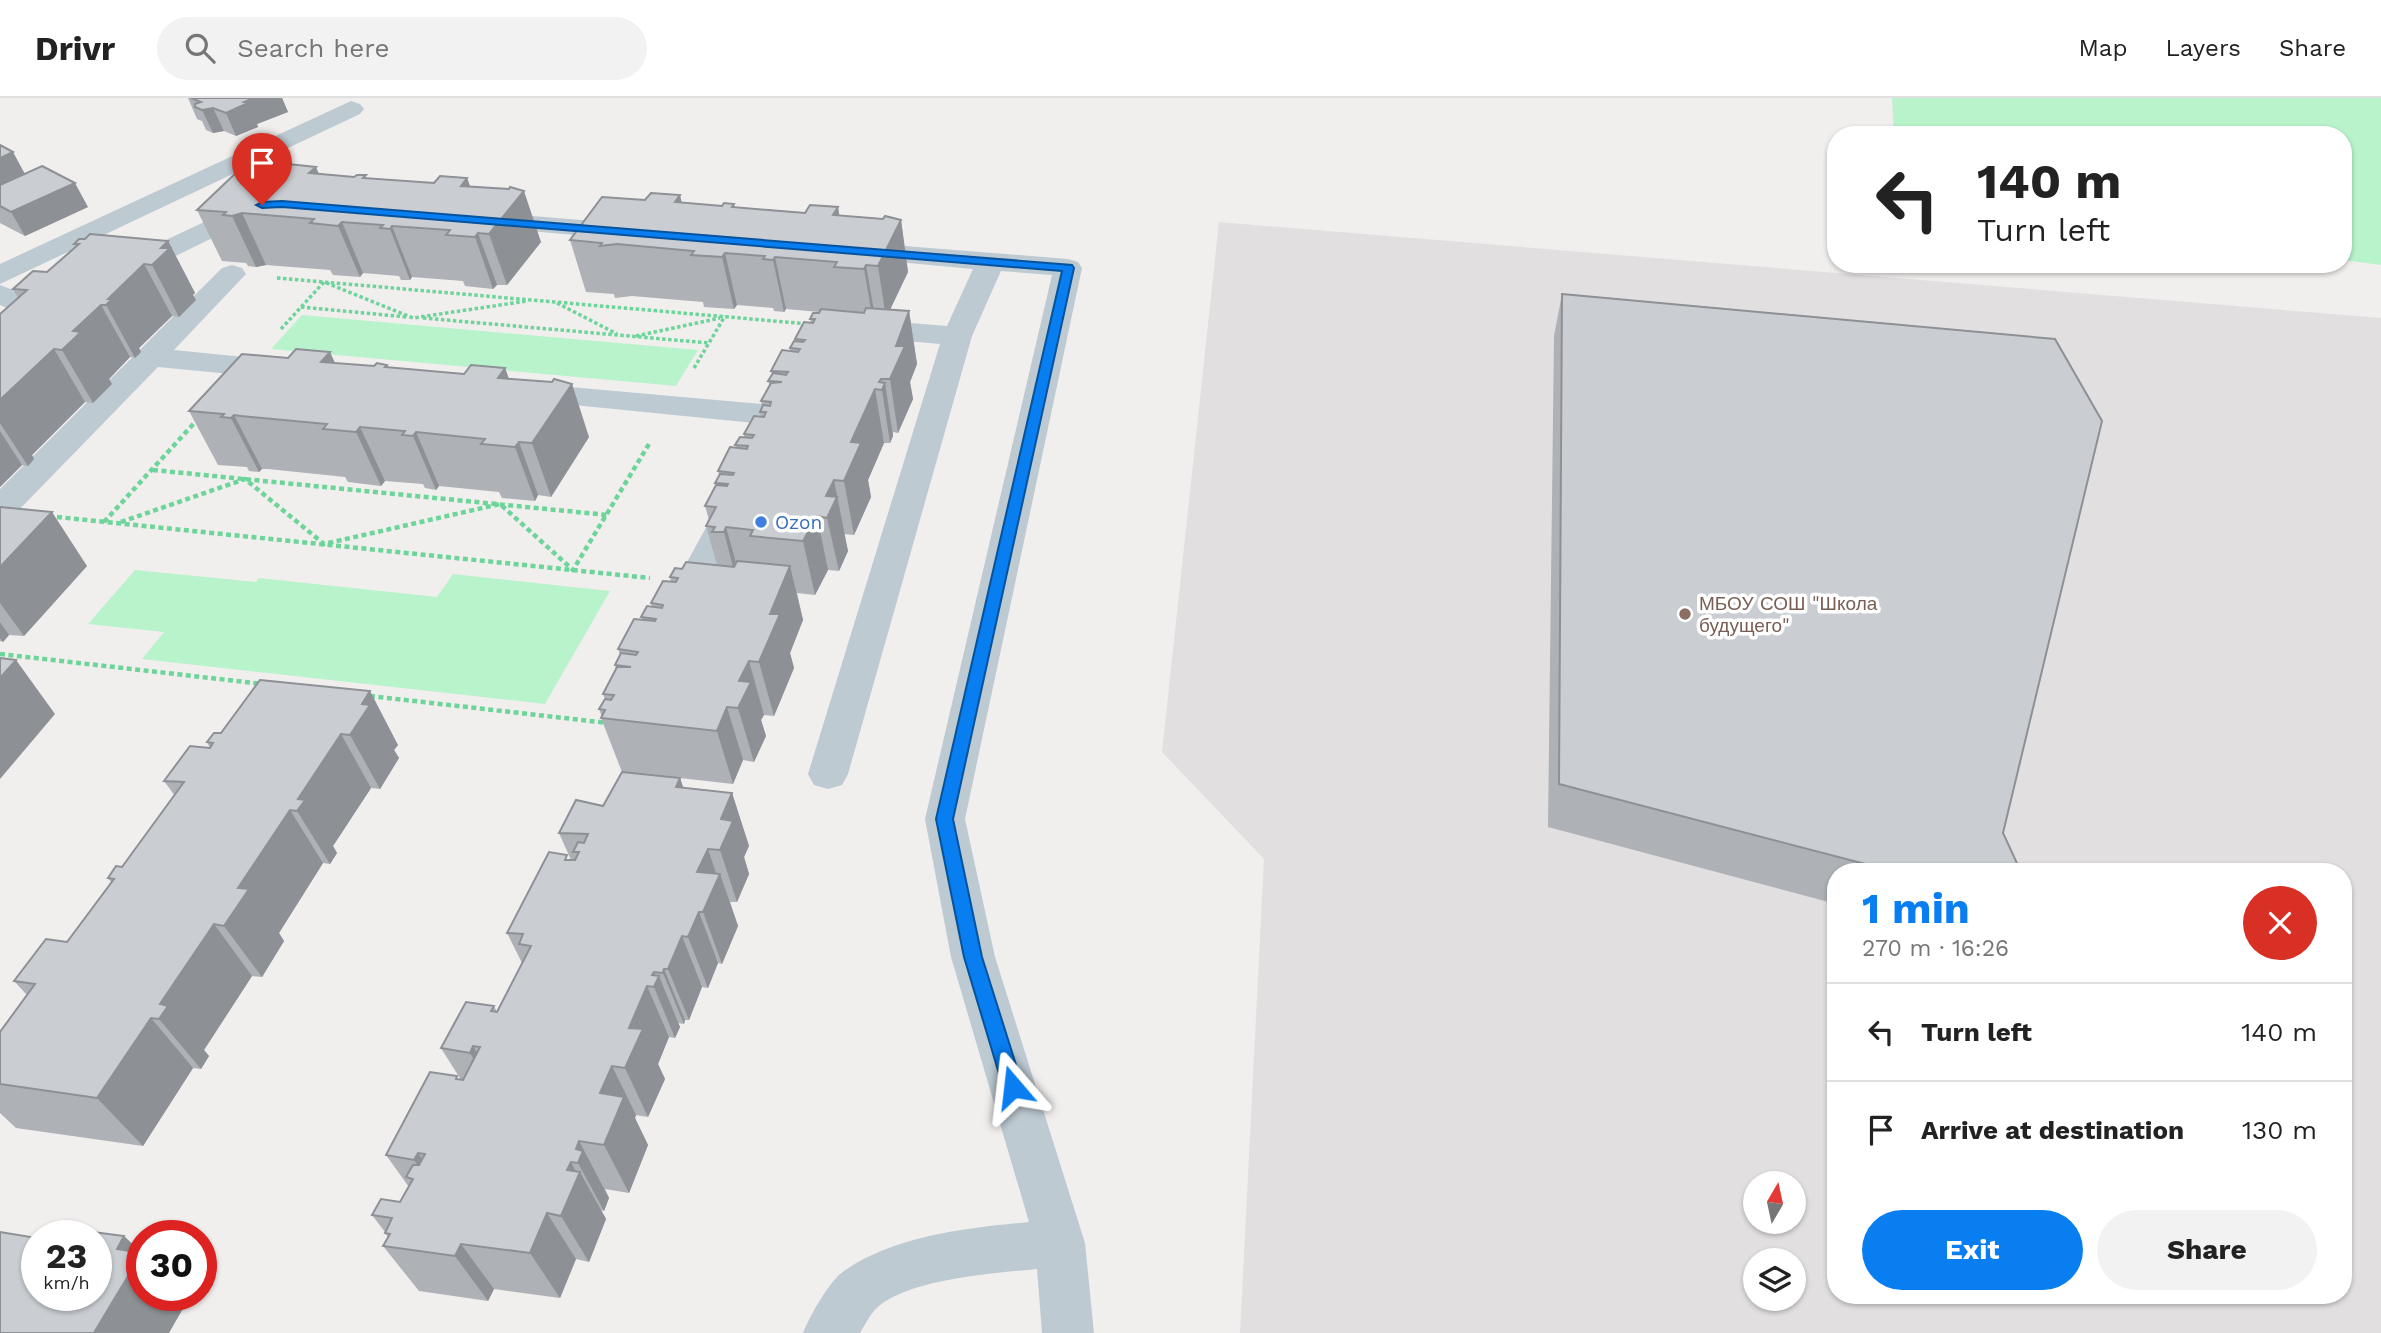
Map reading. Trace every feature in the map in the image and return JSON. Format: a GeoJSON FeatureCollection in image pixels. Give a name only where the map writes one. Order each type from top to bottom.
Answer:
{"type":"FeatureCollection","features":[{"type":"Feature","properties":{"kind":"street"},"geometry":{"type":"LineString","coordinates":[[0,275],[351,109]]}},
{"type":"Feature","properties":{"kind":"street"},"geometry":{"type":"LineString","coordinates":[[0,320],[28,306],[137,266],[246,209],[282,204]]}},
{"type":"Feature","properties":{"kind":"street"},"geometry":{"type":"LineString","coordinates":[[463,219],[657,235]]}},
{"type":"Feature","properties":{"kind":"street"},"geometry":{"type":"LineString","coordinates":[[824,248],[1068,268],[945,819],[973,957],[1060,1243],[1068,1333]]}},
{"type":"Feature","properties":{"kind":"street"},"geometry":{"type":"LineString","coordinates":[[828,774],[957,336],[991,262]]}},
{"type":"Feature","properties":{"kind":"street"},"geometry":{"type":"LineString","coordinates":[[0,509],[232,274]]}},
{"type":"Feature","properties":{"kind":"street"},"geometry":{"type":"LineString","coordinates":[[0,294],[28,306]]}},
{"type":"Feature","properties":{"kind":"street"},"geometry":{"type":"LineString","coordinates":[[832,326],[957,336]]}},
{"type":"Feature","properties":{"kind":"street"},"geometry":{"type":"LineString","coordinates":[[150,357],[315,373]]}},
{"type":"Feature","properties":{"kind":"street"},"geometry":{"type":"LineString","coordinates":[[493,389],[784,416]]}},
{"type":"Feature","properties":{"kind":"street"},"geometry":{"type":"LineString","coordinates":[[694,582],[752,475]]}},
{"type":"Feature","properties":{"kind":"street"},"geometry":{"type":"LineString","coordinates":[[828,1333],[860,1289],[906,1266],[987,1250],[1060,1243]]}},
{"type":"Feature","properties":{"kind":"path"},"geometry":{"type":"LineString","coordinates":[[232,274],[832,326]]}},
{"type":"Feature","properties":{"kind":"path"},"geometry":{"type":"LineString","coordinates":[[324,282],[413,318],[535,300]]}},
{"type":"Feature","properties":{"kind":"path"},"geometry":{"type":"LineString","coordinates":[[553,301],[620,336]]}},
{"type":"Feature","properties":{"kind":"path"},"geometry":{"type":"LineString","coordinates":[[300,307],[709,343]]}},
{"type":"Feature","properties":{"kind":"path"},"geometry":{"type":"LineString","coordinates":[[632,337],[725,316]]}},
{"type":"Feature","properties":{"kind":"path"},"geometry":{"type":"LineString","coordinates":[[152,470],[607,515]]}},
{"type":"Feature","properties":{"kind":"path"},"geometry":{"type":"LineString","coordinates":[[117,523],[245,479]]}},
{"type":"Feature","properties":{"kind":"path"},"geometry":{"type":"LineString","coordinates":[[245,479],[324,544]]}},
{"type":"Feature","properties":{"kind":"path"},"geometry":{"type":"LineString","coordinates":[[324,544],[500,505]]}},
{"type":"Feature","properties":{"kind":"path"},"geometry":{"type":"LineString","coordinates":[[500,505],[573,570]]}},
{"type":"Feature","properties":{"kind":"path"},"geometry":{"type":"LineString","coordinates":[[52,516],[694,582]]}},
{"type":"Feature","properties":{"kind":"path"},"geometry":{"type":"LineString","coordinates":[[0,654],[275,685]]}},
{"type":"Feature","properties":{"kind":"path"},"geometry":{"type":"LineString","coordinates":[[357,695],[618,724]]}},
{"type":"Feature","properties":{"kind":"shaded area"},"geometry":{"type":"Polygon","coordinates":[[[1219,222],[2381,318],[2381,1333],[1240,1333],[1264,859],[1162,752],[1219,222]]]}},
{"type":"Feature","properties":{"kind":"green space"},"geometry":{"type":"Polygon","coordinates":[[[1892,98],[2381,98],[2381,265],[2352,261],[2352,126],[1894,126],[1892,98]]]}},
{"type":"Feature","properties":{"kind":"green space"},"geometry":{"type":"Polygon","coordinates":[[[302,315],[698,350],[676,386],[271,349],[302,315]]]}},
{"type":"Feature","properties":{"kind":"green space"},"geometry":{"type":"Polygon","coordinates":[[[135,570],[256,582],[259,578],[437,597],[453,574],[610,591],[545,704],[142,659],[164,632],[88,624],[135,570]]]}},
{"type":"Feature","properties":{"kind":"building"},"geometry":{"type":"Polygon","coordinates":[[[191,98],[254,98],[226,113],[213,108],[202,110],[195,107],[195,104],[201,102],[191,98]]]}},
{"type":"Feature","properties":{"kind":"building"},"geometry":{"type":"Polygon","coordinates":[[[0,145],[13,152],[0,158],[0,145]]]}},
{"type":"Feature","properties":{"kind":"building"},"geometry":{"type":"Polygon","coordinates":[[[288,164],[316,167],[309,173],[354,177],[366,175],[363,178],[434,183],[440,176],[467,178],[461,186],[510,187],[524,191],[489,234],[478,233],[475,237],[446,235],[450,230],[392,226],[390,229],[380,228],[383,225],[342,222],[338,226],[310,223],[314,219],[242,213],[232,216],[223,215],[226,212],[197,210],[241,168],[281,172],[288,164]]]}},
{"type":"Feature","properties":{"kind":"building"},"geometry":{"type":"Polygon","coordinates":[[[42,166],[75,183],[11,212],[0,206],[0,185],[42,166]]]}},
{"type":"Feature","properties":{"kind":"building"},"geometry":{"type":"Polygon","coordinates":[[[651,193],[680,195],[675,202],[722,206],[724,203],[734,204],[732,207],[805,213],[810,205],[838,207],[833,215],[883,219],[885,216],[901,220],[878,266],[866,265],[864,269],[834,267],[837,262],[775,257],[773,260],[763,259],[765,256],[725,253],[722,257],[691,255],[694,251],[617,244],[600,246],[602,243],[570,240],[602,197],[645,200],[651,193]]]}},
{"type":"Feature","properties":{"kind":"building"},"geometry":{"type":"Polygon","coordinates":[[[90,234],[168,241],[161,248],[170,248],[152,265],[144,264],[108,299],[112,299],[106,305],[101,305],[73,331],[81,332],[62,350],[54,349],[0,400],[0,314],[27,290],[13,289],[33,271],[47,272],[79,244],[74,244],[79,239],[85,239],[90,234]]]}},
{"type":"Feature","properties":{"kind":"building"},"geometry":{"type":"Polygon","coordinates":[[[1562,294],[2055,339],[2102,421],[2003,833],[2017,863],[1862,863],[1559,784],[1562,294]]]}},
{"type":"Feature","properties":{"kind":"building"},"geometry":{"type":"Polygon","coordinates":[[[866,308],[909,311],[896,346],[905,346],[890,379],[881,379],[879,382],[885,383],[882,390],[875,389],[851,442],[861,443],[844,481],[834,480],[826,496],[837,497],[827,518],[817,516],[803,541],[750,536],[753,530],[726,527],[724,532],[712,532],[715,527],[706,526],[716,507],[705,506],[716,485],[728,484],[715,483],[720,474],[734,473],[718,471],[730,447],[747,449],[748,446],[735,445],[740,437],[752,438],[754,435],[744,434],[754,416],[764,417],[766,412],[760,412],[763,405],[770,406],[771,402],[761,401],[771,383],[782,382],[768,381],[773,373],[786,375],[788,372],[771,371],[782,350],[798,352],[800,349],[790,348],[794,341],[805,340],[795,339],[804,322],[813,323],[815,319],[810,319],[813,313],[819,313],[821,309],[864,313],[866,308]]]}},
{"type":"Feature","properties":{"kind":"building"},"geometry":{"type":"Polygon","coordinates":[[[296,349],[330,352],[321,362],[374,366],[377,363],[387,365],[385,367],[464,374],[471,365],[505,368],[498,378],[552,382],[554,379],[572,384],[532,443],[519,442],[515,447],[481,444],[485,439],[416,432],[413,436],[402,435],[405,431],[360,427],[356,432],[323,429],[327,424],[234,415],[231,418],[221,417],[224,414],[189,411],[242,354],[288,358],[296,349]]]}},
{"type":"Feature","properties":{"kind":"building"},"geometry":{"type":"Polygon","coordinates":[[[0,507],[52,512],[0,567],[0,507]]]}},
{"type":"Feature","properties":{"kind":"building"},"geometry":{"type":"Polygon","coordinates":[[[737,561],[790,566],[770,614],[780,614],[759,662],[749,661],[739,681],[751,682],[738,708],[727,707],[717,731],[601,718],[605,710],[599,709],[605,699],[611,700],[614,695],[603,694],[617,667],[631,667],[615,665],[621,653],[636,655],[638,652],[618,649],[634,619],[655,621],[656,619],[641,617],[647,606],[662,608],[663,605],[651,603],[663,581],[676,582],[678,578],[670,577],[675,568],[682,569],[686,562],[734,567],[737,561]]]}},
{"type":"Feature","properties":{"kind":"building"},"geometry":{"type":"Polygon","coordinates":[[[0,658],[16,660],[0,678],[0,658]]]}},
{"type":"Feature","properties":{"kind":"building"},"geometry":{"type":"Polygon","coordinates":[[[260,680],[370,691],[362,704],[370,705],[350,735],[341,734],[298,799],[305,800],[297,811],[290,810],[238,888],[249,889],[224,926],[214,924],[160,1004],[168,1006],[159,1019],[151,1018],[97,1098],[0,1084],[0,1032],[35,984],[14,981],[46,939],[67,942],[114,879],[108,878],[116,866],[122,867],[184,782],[164,781],[190,746],[210,748],[213,743],[207,742],[214,733],[221,733],[260,680]]]}},
{"type":"Feature","properties":{"kind":"building"},"geometry":{"type":"Polygon","coordinates":[[[622,772],[680,778],[676,787],[732,793],[721,819],[733,821],[720,850],[708,849],[697,872],[720,874],[703,912],[699,912],[688,937],[682,936],[668,969],[664,969],[663,973],[654,972],[652,975],[659,976],[654,987],[647,986],[629,1028],[643,1029],[625,1068],[612,1066],[600,1093],[624,1097],[604,1145],[579,1141],[576,1149],[583,1151],[578,1163],[571,1162],[567,1170],[580,1172],[561,1216],[547,1213],[530,1253],[461,1244],[455,1256],[383,1246],[390,1234],[385,1233],[392,1218],[372,1215],[381,1199],[400,1202],[413,1179],[406,1177],[413,1165],[419,1165],[425,1154],[418,1153],[414,1160],[386,1155],[430,1072],[457,1076],[456,1079],[463,1080],[480,1047],[473,1046],[470,1053],[441,1048],[466,1002],[494,1006],[491,1011],[497,1012],[531,946],[519,944],[523,934],[507,933],[549,852],[567,855],[565,860],[575,860],[579,852],[573,852],[578,842],[584,843],[588,834],[559,833],[576,800],[603,806],[622,772]]]}},
{"type":"Feature","properties":{"kind":"building"},"geometry":{"type":"Polygon","coordinates":[[[0,1232],[21,1235],[21,1311],[107,1311],[95,1331],[106,1333],[0,1333],[0,1232]]]}},
{"type":"Feature","properties":{"kind":"building"},"geometry":{"type":"Polygon","coordinates":[[[112,1234],[124,1236],[117,1249],[126,1250],[126,1280],[112,1303],[112,1234]]]}},
{"type":"Feature","properties":{"kind":"place","name":"Ozon"},"geometry":{"type":"Point","coordinates":[761,522]}},
{"type":"Feature","properties":{"kind":"place","name":"МБОУ СОШ \"Школа будущего\""},"geometry":{"type":"Point","coordinates":[1685,614]}},
{"type":"Feature","properties":{"kind":"route"},"geometry":{"type":"LineString","coordinates":[[262,205],[282,204],[1068,268],[945,819],[973,957],[1013,1087]]}}]}
